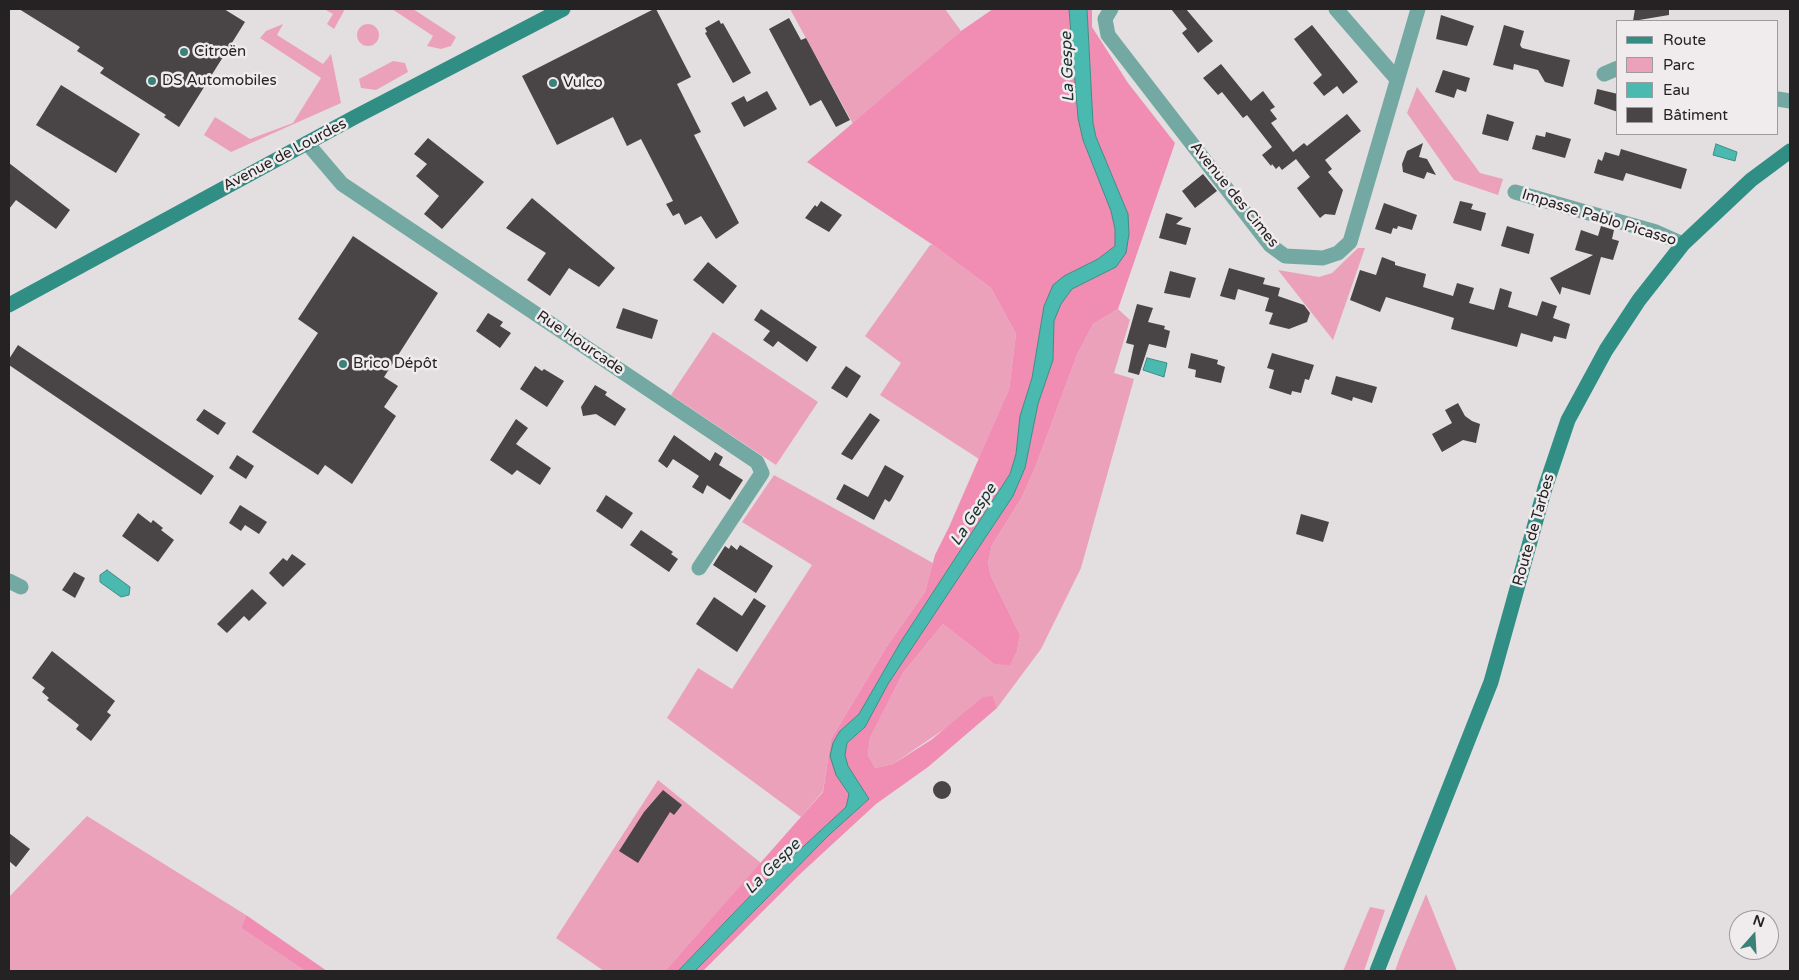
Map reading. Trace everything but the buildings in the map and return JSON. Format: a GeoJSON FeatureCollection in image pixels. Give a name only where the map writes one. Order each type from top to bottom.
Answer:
{"type":"FeatureCollection","features":[{"type":"Feature","properties":{"kind":"street","name":"Avenue de Lourdes"},"geometry":{"type":"LineString","coordinates":[[9,305],[307,143],[564,9]]}},
{"type":"Feature","properties":{"kind":"street","name":"Avenue des Cimes"},"geometry":{"type":"LineString","coordinates":[[1110,9],[1105,19],[1108,35],[1270,245],[1285,256],[1323,258],[1338,253],[1350,242],[1396,78],[1418,9]]}},
{"type":"Feature","properties":{"kind":"street"},"geometry":{"type":"LineString","coordinates":[[1336,9],[1396,78]]}},
{"type":"Feature","properties":{"kind":"street","name":"Rue Hourcade"},"geometry":{"type":"LineString","coordinates":[[307,143],[342,184],[758,462],[762,473],[699,568]]}},
{"type":"Feature","properties":{"kind":"street","name":"Route de Tarbes"},"geometry":{"type":"LineString","coordinates":[[1376,971],[1491,682],[1509,624],[1545,488],[1568,420],[1606,350],[1639,300],[1684,244],[1751,180],[1790,151]]}},
{"type":"Feature","properties":{"kind":"street","name":"Impasse Pablo Picasso"},"geometry":{"type":"LineString","coordinates":[[1515,192],[1656,232],[1684,244]]}},
{"type":"Feature","properties":{"kind":"green space"},"geometry":{"type":"Polygon","coordinates":[[[324,9],[345,9],[334,29],[327,24],[333,14],[324,9]]]}},
{"type":"Feature","properties":{"kind":"green space"},"geometry":{"type":"Polygon","coordinates":[[[392,9],[413,9],[456,37],[451,46],[441,49],[427,46],[433,36],[392,9]]]}},
{"type":"Feature","properties":{"kind":"green space"},"geometry":{"type":"Polygon","coordinates":[[[790,9],[945,9],[961,31],[853,124],[790,9]]]}},
{"type":"Feature","properties":{"kind":"green space"},"geometry":{"type":"Polygon","coordinates":[[[283,24],[277,35],[323,64],[331,54],[341,103],[231,152],[204,135],[215,117],[250,139],[293,123],[321,78],[260,38],[266,31],[283,24]]]}},
{"type":"Feature","properties":{"kind":"green space"},"geometry":{"type":"Polygon","coordinates":[[[368,24],[376,27],[379,35],[376,43],[368,46],[360,43],[357,35],[360,27],[368,24]]]}},
{"type":"Feature","properties":{"kind":"green space"},"geometry":{"type":"Polygon","coordinates":[[[393,61],[405,63],[408,72],[376,90],[361,88],[359,79],[393,61]]]}},
{"type":"Feature","properties":{"kind":"green space"},"geometry":{"type":"Polygon","coordinates":[[[1417,87],[1480,173],[1503,179],[1498,195],[1454,180],[1407,113],[1417,87]]]}},
{"type":"Feature","properties":{"kind":"green space"},"geometry":{"type":"Polygon","coordinates":[[[930,245],[933,245],[991,288],[1016,334],[1009,389],[979,459],[880,395],[901,363],[865,336],[930,245]]]}},
{"type":"Feature","properties":{"kind":"green space"},"geometry":{"type":"Polygon","coordinates":[[[1358,248],[1365,248],[1333,340],[1278,270],[1319,277],[1332,273],[1358,248]]]}},
{"type":"Feature","properties":{"kind":"green space"},"geometry":{"type":"Polygon","coordinates":[[[1118,309],[1130,320],[1114,373],[1134,379],[1081,568],[1041,649],[997,708],[993,696],[893,764],[875,768],[868,755],[870,738],[903,673],[943,624],[994,664],[1010,664],[1017,651],[1020,635],[991,576],[988,563],[992,545],[1021,499],[1035,468],[1077,355],[1093,324],[1118,309]]]}},
{"type":"Feature","properties":{"kind":"green space"},"geometry":{"type":"Polygon","coordinates":[[[713,332],[818,402],[776,465],[671,395],[713,332]]]}},
{"type":"Feature","properties":{"kind":"green space"},"geometry":{"type":"Polygon","coordinates":[[[774,475],[933,563],[925,592],[887,646],[831,739],[823,791],[801,817],[667,718],[698,668],[732,689],[812,565],[742,522],[774,475]]]}},
{"type":"Feature","properties":{"kind":"green space"},"geometry":{"type":"Polygon","coordinates":[[[658,780],[761,863],[665,971],[604,971],[556,938],[658,780]]]}},
{"type":"Feature","properties":{"kind":"green space"},"geometry":{"type":"Polygon","coordinates":[[[87,816],[246,915],[241,928],[305,971],[9,971],[9,897],[87,816]]]}},
{"type":"Feature","properties":{"kind":"green space"},"geometry":{"type":"Polygon","coordinates":[[[1426,894],[1457,971],[1395,971],[1401,954],[1426,894]]]}},
{"type":"Feature","properties":{"kind":"green space"},"geometry":{"type":"Polygon","coordinates":[[[1370,907],[1385,910],[1364,971],[1343,971],[1370,907]]]}},
{"type":"Feature","properties":{"kind":"shaded area"},"geometry":{"type":"Polygon","coordinates":[[[993,9],[1069,9],[1078,118],[1083,140],[1111,211],[1115,229],[1115,246],[1098,259],[1064,276],[1044,306],[1032,378],[1020,416],[1016,454],[1010,474],[900,643],[859,714],[840,731],[836,775],[849,794],[846,807],[753,893],[678,971],[665,971],[823,792],[831,739],[887,646],[925,592],[935,555],[1009,389],[1016,334],[991,288],[933,245],[807,162],[961,31],[993,9]]]}},
{"type":"Feature","properties":{"kind":"shaded area"},"geometry":{"type":"Polygon","coordinates":[[[1087,9],[1092,9],[1092,27],[1128,83],[1175,143],[1118,309],[1093,324],[1077,355],[1035,468],[1021,499],[992,545],[988,563],[991,576],[1020,635],[1017,651],[1010,665],[994,664],[943,624],[903,673],[870,738],[868,755],[875,768],[893,764],[931,740],[983,697],[993,696],[997,708],[928,767],[876,804],[799,875],[703,971],[695,971],[829,835],[869,799],[848,766],[845,755],[847,743],[865,727],[888,684],[1013,496],[1025,468],[1038,404],[1053,360],[1054,321],[1061,304],[1072,289],[1116,267],[1128,214],[1096,137],[1093,123],[1087,9]]]}},
{"type":"Feature","properties":{"kind":"shaded area"},"geometry":{"type":"Polygon","coordinates":[[[246,915],[327,971],[305,971],[241,928],[246,915]]]}},
{"type":"Feature","properties":{"kind":"water"},"geometry":{"type":"Polygon","coordinates":[[[1069,9],[1087,9],[1093,123],[1096,137],[1128,214],[1129,234],[1126,253],[1116,267],[1072,289],[1061,304],[1054,321],[1053,360],[1038,404],[1025,468],[1013,496],[888,684],[865,727],[847,743],[845,755],[848,766],[869,799],[829,835],[695,971],[678,971],[753,893],[846,807],[849,794],[836,775],[830,756],[833,743],[840,731],[859,714],[900,643],[1010,474],[1016,454],[1020,416],[1032,378],[1044,306],[1053,285],[1064,276],[1098,259],[1115,246],[1115,229],[1111,211],[1083,140],[1078,118],[1069,9]]]}},
{"type":"Feature","properties":{"kind":"water"},"geometry":{"type":"Polygon","coordinates":[[[1716,144],[1737,152],[1735,161],[1713,155],[1716,144]]]}},
{"type":"Feature","properties":{"kind":"water"},"geometry":{"type":"Polygon","coordinates":[[[1147,358],[1167,363],[1164,377],[1143,370],[1147,358]]]}},
{"type":"Feature","properties":{"kind":"water"},"geometry":{"type":"Polygon","coordinates":[[[107,570],[130,587],[129,595],[121,597],[100,582],[100,575],[107,570]]]}},
{"type":"Feature","properties":{"kind":"place","name":"Citroën"},"geometry":{"type":"Point","coordinates":[184,52]}},
{"type":"Feature","properties":{"kind":"place","name":"DS Automobiles"},"geometry":{"type":"Point","coordinates":[152,81]}},
{"type":"Feature","properties":{"kind":"place","name":"Vulco"},"geometry":{"type":"Point","coordinates":[553,83]}},
{"type":"Feature","properties":{"kind":"place","name":"Brico Dépôt"},"geometry":{"type":"Point","coordinates":[343,364]}},
{"type":"Feature","properties":{"kind":"water label","name":"La Gespe"},"geometry":{"type":"Point","coordinates":[1068,67]}},
{"type":"Feature","properties":{"kind":"water label","name":"La Gespe"},"geometry":{"type":"Point","coordinates":[974,515]}},
{"type":"Feature","properties":{"kind":"water label","name":"La Gespe"},"geometry":{"type":"Point","coordinates":[773,867]}}]}
